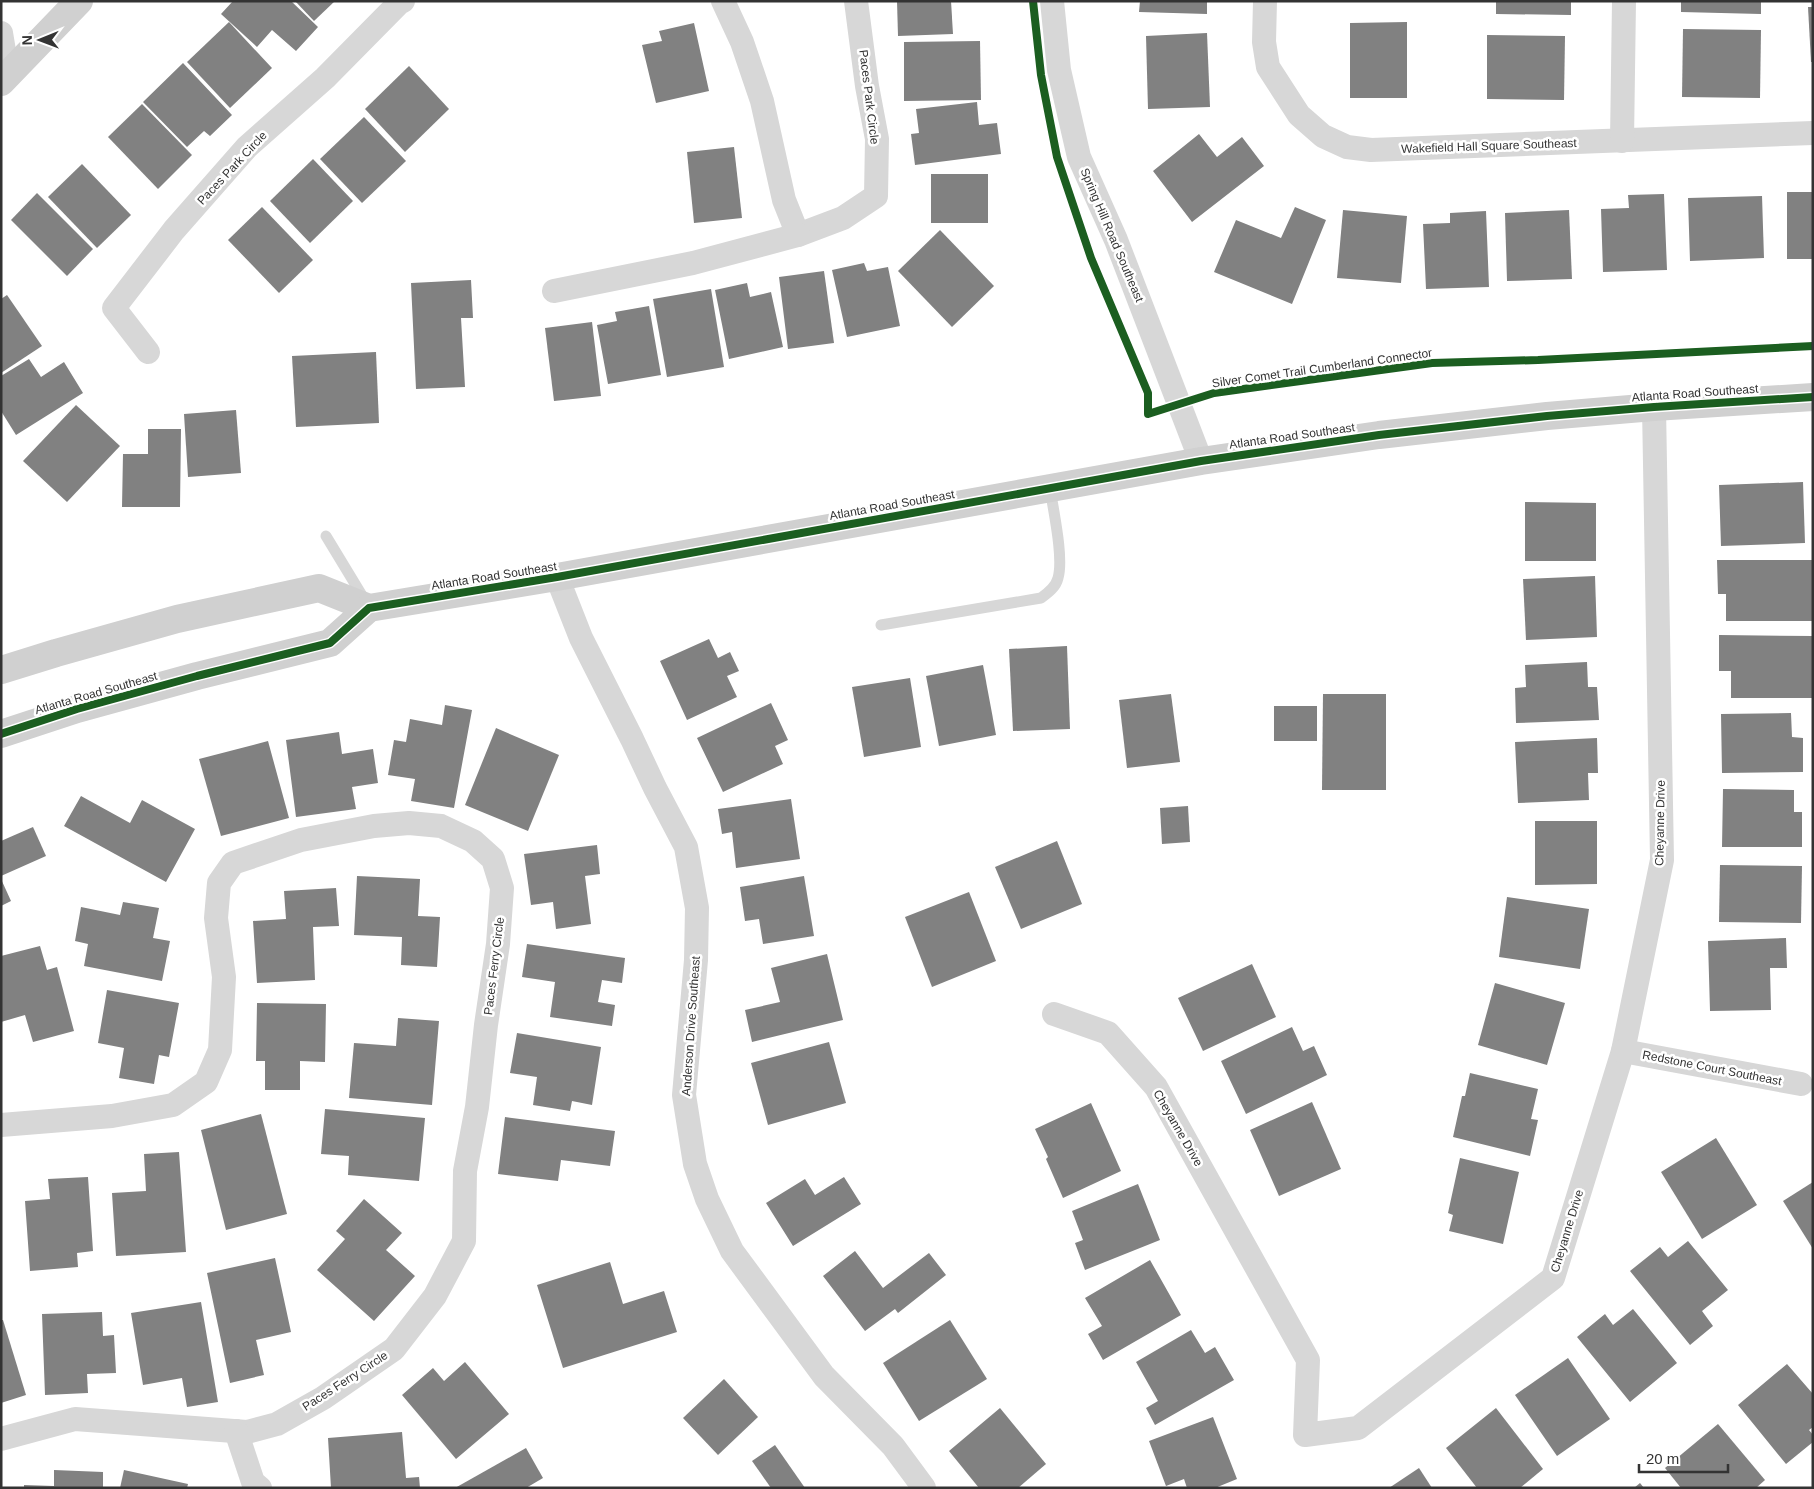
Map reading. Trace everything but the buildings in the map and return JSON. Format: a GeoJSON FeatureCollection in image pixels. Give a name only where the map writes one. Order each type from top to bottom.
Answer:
{"type":"FeatureCollection","features":[{"type":"Feature","properties":{"kind":"main road"},"geometry":{"type":"LineString","coordinates":[[4,77],[79,1]]}},
{"type":"Feature","properties":{"kind":"main road","name":"Atlanta Road Southeast"},"geometry":{"type":"LineString","coordinates":[[1,734],[76,709],[188,678],[330,643],[369,608],[557,577],[1201,460],[1378,435],[1547,416],[1813,396]]}},
{"type":"Feature","properties":{"kind":"main road"},"geometry":{"type":"LineString","coordinates":[[1,670],[56,652],[176,619],[319,588],[369,608]]}},
{"type":"Feature","properties":{"kind":"street","name":"Paces Park Circle"},"geometry":{"type":"LineString","coordinates":[[148,352],[114,308],[174,230],[247,148],[325,78],[402,1]]}},
{"type":"Feature","properties":{"kind":"street"},"geometry":{"type":"LineString","coordinates":[[723,1],[742,42],[762,101],[784,200],[798,234]]}},
{"type":"Feature","properties":{"kind":"street","name":"Paces Park Circle"},"geometry":{"type":"LineString","coordinates":[[554,291],[693,263],[798,234],[843,218],[876,196],[876,139],[856,1]]}},
{"type":"Feature","properties":{"kind":"street","name":"Spring Hill Road Southeast"},"geometry":{"type":"LineString","coordinates":[[1052,1],[1059,70],[1079,157],[1120,250],[1201,460]]}},
{"type":"Feature","properties":{"kind":"street","name":"Wakefield Hall Square Southeast"},"geometry":{"type":"LineString","coordinates":[[1265,1],[1264,42],[1268,68],[1299,115],[1323,136],[1348,147],[1371,150],[1813,134]]}},
{"type":"Feature","properties":{"kind":"street"},"geometry":{"type":"LineString","coordinates":[[1622,141],[1624,1]]}},
{"type":"Feature","properties":{"kind":"street"},"geometry":{"type":"LineString","coordinates":[[1,33],[4,77]]}},
{"type":"Feature","properties":{"kind":"street","name":"Cheyanne Drive"},"geometry":{"type":"LineString","coordinates":[[1054,1014],[1108,1033],[1156,1088],[1308,1360],[1305,1435],[1358,1428],[1553,1278],[1624,1051],[1662,860],[1654,407]]}},
{"type":"Feature","properties":{"kind":"street","name":"Anderson Drive Southeast"},"geometry":{"type":"LineString","coordinates":[[557,577],[581,638],[686,847],[697,916],[696,960],[684,1095],[695,1164],[706,1199],[732,1251],[824,1376],[892,1446],[924,1488]]}},
{"type":"Feature","properties":{"kind":"street","name":"Paces Ferry Circle"},"geometry":{"type":"LineString","coordinates":[[1,1125],[112,1116],[173,1105],[206,1082],[220,1050],[224,977],[216,918],[219,883],[233,863],[301,840],[374,826],[409,823],[441,826],[473,841],[494,859],[502,888],[498,944],[486,1025],[477,1107],[465,1171],[464,1241],[435,1296],[394,1349],[323,1398],[276,1424],[247,1432],[75,1419],[1,1439]]}},
{"type":"Feature","properties":{"kind":"street","name":"Redstone Court Southeast"},"geometry":{"type":"LineString","coordinates":[[1624,1051],[1801,1084]]}},
{"type":"Feature","properties":{"kind":"street"},"geometry":{"type":"LineString","coordinates":[[236,1431],[254,1482],[260,1488]]}},
{"type":"Feature","properties":{"kind":"lane"},"geometry":{"type":"LineString","coordinates":[[881,625],[1041,598],[1051,590],[1058,578],[1059,553],[1050,488]]}},
{"type":"Feature","properties":{"kind":"lane"},"geometry":{"type":"LineString","coordinates":[[326,536],[369,608]]}},
{"type":"Feature","properties":{"kind":"cycle path","name":"Silver Comet Trail Cumberland Connector"},"geometry":{"type":"LineString","coordinates":[[1033,1],[1041,75],[1057,157],[1091,258],[1148,393],[1148,414],[1214,393],[1432,363],[1538,360],[1813,346]]}},
{"type":"Feature","properties":{"kind":"cycle path"},"geometry":{"type":"LineString","coordinates":[[1,734],[77,709],[197,676],[330,643],[369,608],[557,577],[1201,461],[1379,435],[1547,416],[1813,397]]}}]}
